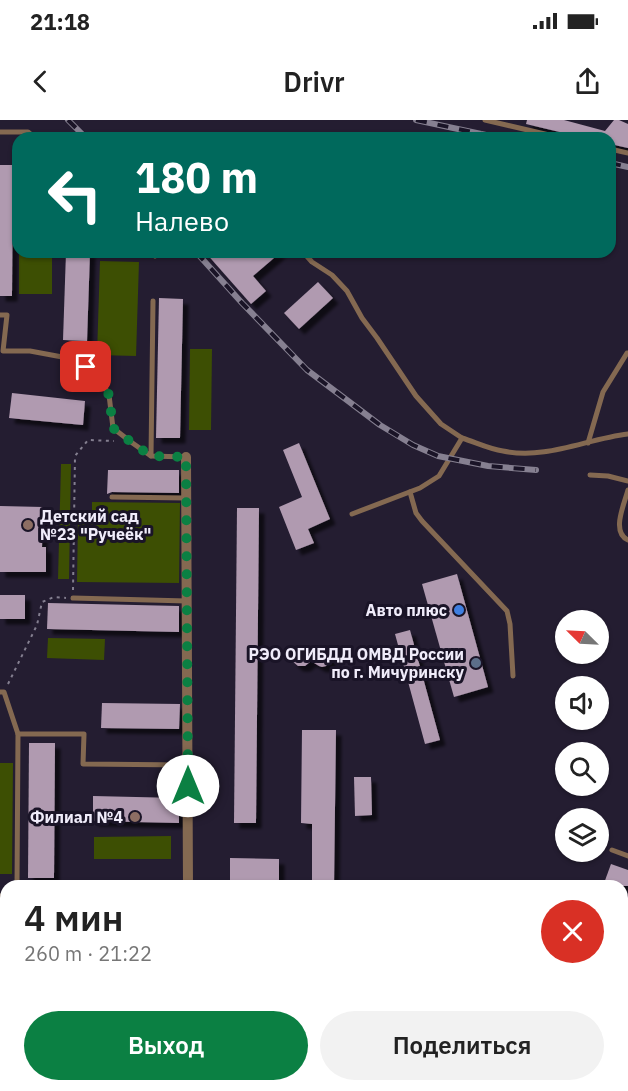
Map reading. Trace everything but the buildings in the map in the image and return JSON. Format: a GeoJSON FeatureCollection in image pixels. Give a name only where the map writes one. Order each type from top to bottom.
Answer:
{"type":"FeatureCollection","features":[{"type":"Feature","properties":{"kind":"street"},"geometry":{"type":"LineString","coordinates":[[186,457],[188,880]]}},
{"type":"Feature","properties":{"kind":"lane"},"geometry":{"type":"LineString","coordinates":[[484,120],[536,132]]}},
{"type":"Feature","properties":{"kind":"lane"},"geometry":{"type":"LineString","coordinates":[[12,132],[28,132]]}},
{"type":"Feature","properties":{"kind":"lane"},"geometry":{"type":"LineString","coordinates":[[308,258],[332,275],[346,291],[416,396],[441,424],[462,438],[503,451],[527,453],[554,451],[628,434]]}},
{"type":"Feature","properties":{"kind":"lane"},"geometry":{"type":"LineString","coordinates":[[151,456],[153,302]]}},
{"type":"Feature","properties":{"kind":"lane"},"geometry":{"type":"LineString","coordinates":[[0,315],[7,315],[3,351],[30,351],[73,359],[98,375],[109,395],[113,428],[151,456],[186,457]]}},
{"type":"Feature","properties":{"kind":"lane"},"geometry":{"type":"LineString","coordinates":[[588,443],[603,392],[628,353]]}},
{"type":"Feature","properties":{"kind":"lane"},"geometry":{"type":"LineString","coordinates":[[352,514],[420,488],[440,476],[462,438]]}},
{"type":"Feature","properties":{"kind":"lane"},"geometry":{"type":"LineString","coordinates":[[590,475],[608,476],[628,482]]}},
{"type":"Feature","properties":{"kind":"lane"},"geometry":{"type":"LineString","coordinates":[[628,490],[619,523],[620,533],[628,540]]}},
{"type":"Feature","properties":{"kind":"lane"},"geometry":{"type":"LineString","coordinates":[[410,492],[416,513],[422,521],[507,611],[513,676]]}},
{"type":"Feature","properties":{"kind":"lane"},"geometry":{"type":"LineString","coordinates":[[112,497],[186,498]]}},
{"type":"Feature","properties":{"kind":"lane"},"geometry":{"type":"LineString","coordinates":[[73,598],[187,601]]}},
{"type":"Feature","properties":{"kind":"lane"},"geometry":{"type":"LineString","coordinates":[[2,692],[18,734],[17,880]]}},
{"type":"Feature","properties":{"kind":"lane"},"geometry":{"type":"LineString","coordinates":[[18,734],[84,734],[83,764],[188,765]]}},
{"type":"Feature","properties":{"kind":"lane"},"geometry":{"type":"LineString","coordinates":[[612,850],[628,856]]}},
{"type":"Feature","properties":{"kind":"path"},"geometry":{"type":"LineString","coordinates":[[2,692],[37,626],[42,602],[54,597],[73,598],[75,456],[88,440],[131,442]]}},
{"type":"Feature","properties":{"kind":"green space"},"geometry":{"type":"Polygon","coordinates":[[[19,258],[52,258],[52,294],[19,294],[19,258]]]}},
{"type":"Feature","properties":{"kind":"green space"},"geometry":{"type":"Polygon","coordinates":[[[100,261],[139,262],[136,356],[97,355],[100,261]]]}},
{"type":"Feature","properties":{"kind":"green space"},"geometry":{"type":"Polygon","coordinates":[[[190,349],[212,349],[211,430],[189,430],[190,349]]]}},
{"type":"Feature","properties":{"kind":"green space"},"geometry":{"type":"Polygon","coordinates":[[[61,464],[71,464],[69,579],[58,579],[61,464]]]}},
{"type":"Feature","properties":{"kind":"green space"},"geometry":{"type":"Polygon","coordinates":[[[92,502],[180,503],[179,583],[77,582],[78,519],[92,519],[92,502]]]}},
{"type":"Feature","properties":{"kind":"green space"},"geometry":{"type":"Polygon","coordinates":[[[48,638],[105,639],[104,660],[47,658],[48,638]]]}},
{"type":"Feature","properties":{"kind":"green space"},"geometry":{"type":"Polygon","coordinates":[[[0,763],[13,763],[12,874],[0,874],[0,763]]]}},
{"type":"Feature","properties":{"kind":"green space"},"geometry":{"type":"Polygon","coordinates":[[[171,836],[171,859],[94,859],[94,837],[171,836]]]}},
{"type":"Feature","properties":{"kind":"railway"},"geometry":{"type":"LineString","coordinates":[[68,120],[80,132]]}},
{"type":"Feature","properties":{"kind":"railway"},"geometry":{"type":"LineString","coordinates":[[416,120],[472,132]]}},
{"type":"Feature","properties":{"kind":"railway"},"geometry":{"type":"LineString","coordinates":[[616,164],[628,167]]}},
{"type":"Feature","properties":{"kind":"railway"},"geometry":{"type":"LineString","coordinates":[[201,258],[307,370],[380,425],[413,445],[438,456],[488,466],[536,470]]}},
{"type":"Feature","properties":{"kind":"place","name":"Детский сад №23 \"Ручеёк\""},"geometry":{"type":"Point","coordinates":[28,525]}},
{"type":"Feature","properties":{"kind":"place","name":"Авто плюс"},"geometry":{"type":"Point","coordinates":[459,610]}},
{"type":"Feature","properties":{"kind":"place","name":"РЭО ОГИБДД ОМВД России по г. Мичуринску"},"geometry":{"type":"Point","coordinates":[476,663]}},
{"type":"Feature","properties":{"kind":"place","name":"Филиал №4"},"geometry":{"type":"Point","coordinates":[135,817]}},
{"type":"Feature","properties":{"kind":"route"},"geometry":{"type":"LineString","coordinates":[[86,367],[98,375],[109,395],[113,428],[151,456],[186,457],[188,786]]}}]}
